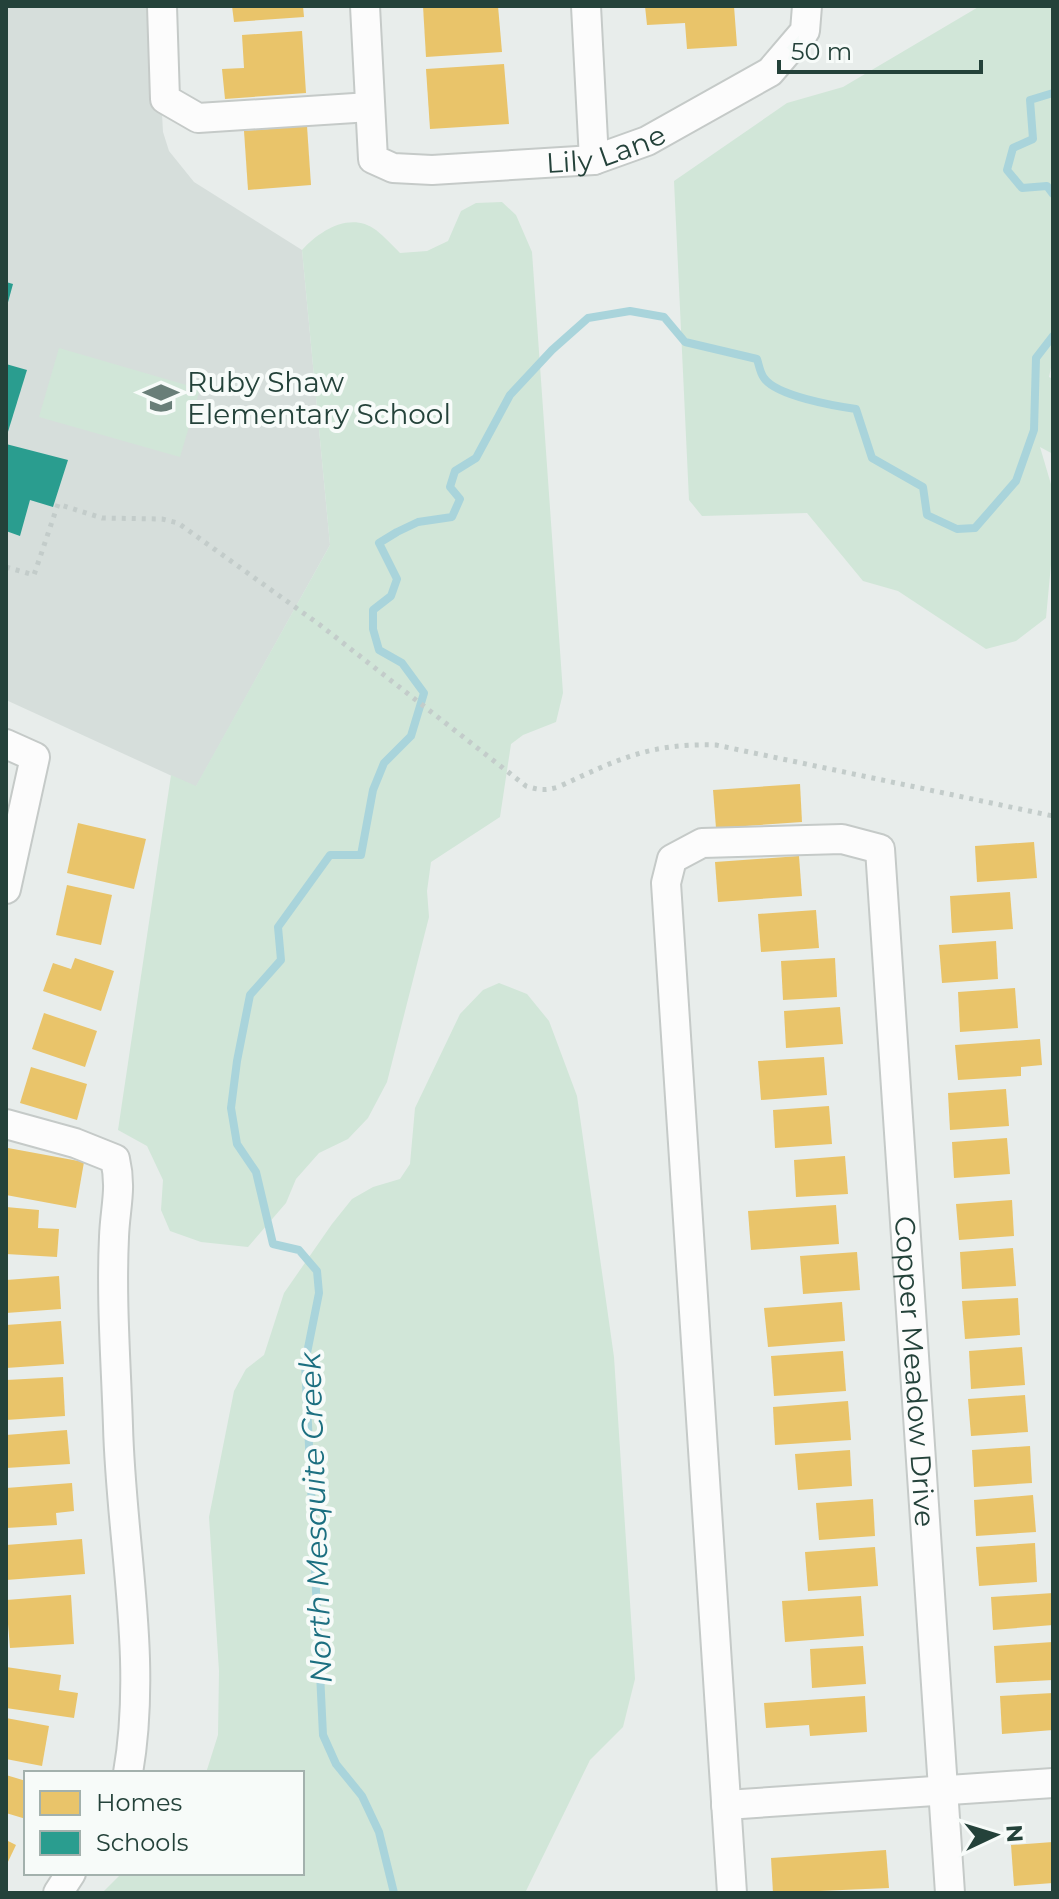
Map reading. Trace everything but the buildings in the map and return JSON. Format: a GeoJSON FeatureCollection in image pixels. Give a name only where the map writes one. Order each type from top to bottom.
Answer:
{"type":"FeatureCollection","features":[{"type":"Feature","properties":{"kind":"street"},"geometry":{"type":"LineString","coordinates":[[162,6],[165,99],[198,118],[370,107],[365,6]]}},
{"type":"Feature","properties":{"kind":"street"},"geometry":{"type":"LineString","coordinates":[[586,6],[594,160]]}},
{"type":"Feature","properties":{"kind":"street","name":"Lily Lane"},"geometry":{"type":"LineString","coordinates":[[370,107],[373,159],[393,168],[432,170],[594,160],[647,141],[770,72],[806,19]]}},
{"type":"Feature","properties":{"kind":"street"},"geometry":{"type":"LineString","coordinates":[[6,744],[35,757],[6,889]]}},
{"type":"Feature","properties":{"kind":"street","name":"Copper Meadow Drive"},"geometry":{"type":"LineString","coordinates":[[726,1805],[666,883],[672,859],[702,843],[842,839],[880,849],[950,1893]]}},
{"type":"Feature","properties":{"kind":"street"},"geometry":{"type":"LineString","coordinates":[[6,1124],[75,1143],[115,1159],[120,1181],[114,1237],[118,1431],[136,1663],[135,1731],[128,1771]]}},
{"type":"Feature","properties":{"kind":"street"},"geometry":{"type":"LineString","coordinates":[[732,1893],[726,1805],[1053,1783]]}},
{"type":"Feature","properties":{"kind":"street"},"geometry":{"type":"LineString","coordinates":[[58,1893],[70,1875]]}},
{"type":"Feature","properties":{"kind":"path"},"geometry":{"type":"LineString","coordinates":[[6,567],[34,575],[58,504],[102,518],[162,519],[178,523],[320,625],[526,786],[546,791],[632,754],[669,746],[716,745],[1053,816]]}},
{"type":"Feature","properties":{"kind":"shaded area","name":"Ruby Shaw Elementary School"},"geometry":{"type":"Polygon","coordinates":[[[6,6],[156,6],[163,132],[169,151],[194,182],[302,250],[330,545],[196,787],[6,700],[6,6]]]}},
{"type":"Feature","properties":{"kind":"green space"},"geometry":{"type":"Polygon","coordinates":[[[980,6],[1053,6],[1053,358],[1049,377],[1053,379],[1053,454],[1040,447],[1053,491],[1053,543],[1046,618],[1016,641],[986,649],[898,591],[863,581],[807,513],[702,516],[689,500],[674,181],[787,103],[843,87],[980,6]]]}},
{"type":"Feature","properties":{"kind":"green space"},"geometry":{"type":"Polygon","coordinates":[[[502,202],[516,215],[532,252],[563,693],[556,722],[523,735],[511,744],[500,817],[431,862],[427,891],[429,917],[387,1082],[368,1118],[348,1139],[319,1153],[296,1179],[286,1203],[248,1247],[201,1242],[170,1231],[161,1210],[163,1180],[147,1146],[118,1130],[171,775],[196,786],[330,545],[302,250],[336,225],[356,222],[376,230],[400,253],[427,251],[448,241],[461,211],[476,203],[502,202]]]}},
{"type":"Feature","properties":{"kind":"green space"},"geometry":{"type":"Polygon","coordinates":[[[59,348],[200,389],[180,457],[39,417],[59,348]]]}},
{"type":"Feature","properties":{"kind":"green space"},"geometry":{"type":"Polygon","coordinates":[[[499,983],[527,994],[549,1021],[577,1096],[614,1357],[635,1679],[623,1727],[590,1760],[525,1893],[102,1893],[120,1875],[304,1875],[304,1771],[207,1771],[218,1735],[219,1671],[209,1517],[234,1391],[246,1369],[264,1355],[284,1293],[332,1224],[352,1199],[373,1187],[400,1179],[410,1164],[415,1108],[460,1014],[483,990],[499,983]]]}},
{"type":"Feature","properties":{"kind":"waterway","name":"North Mesquite Creek"},"geometry":{"type":"LineString","coordinates":[[1053,93],[1030,100],[1033,139],[1013,148],[1007,170],[1022,188],[1047,186],[1053,194]]}},
{"type":"Feature","properties":{"kind":"waterway","name":"North Mesquite Creek"},"geometry":{"type":"LineString","coordinates":[[394,1893],[379,1832],[362,1796],[336,1764],[323,1735],[305,1363],[319,1293],[317,1271],[299,1250],[273,1244],[256,1172],[237,1144],[231,1108],[250,995],[281,960],[278,927],[330,855],[361,855],[373,790],[384,763],[411,736],[424,693],[402,663],[379,650],[373,629],[373,610],[391,596],[397,579],[379,543],[418,522],[452,517],[460,499],[450,487],[455,471],[476,458],[510,395],[552,350],[588,318],[630,311],[664,317],[685,342],[757,359],[764,378],[780,390],[856,409],[872,458],[923,487],[927,515],[957,529],[975,528],[1016,481],[1034,430],[1036,358],[1053,336]]}},
{"type":"Feature","properties":{"kind":"place","name":"Ruby Shaw Elementary School"},"geometry":{"type":"Point","coordinates":[161,398]}}]}
